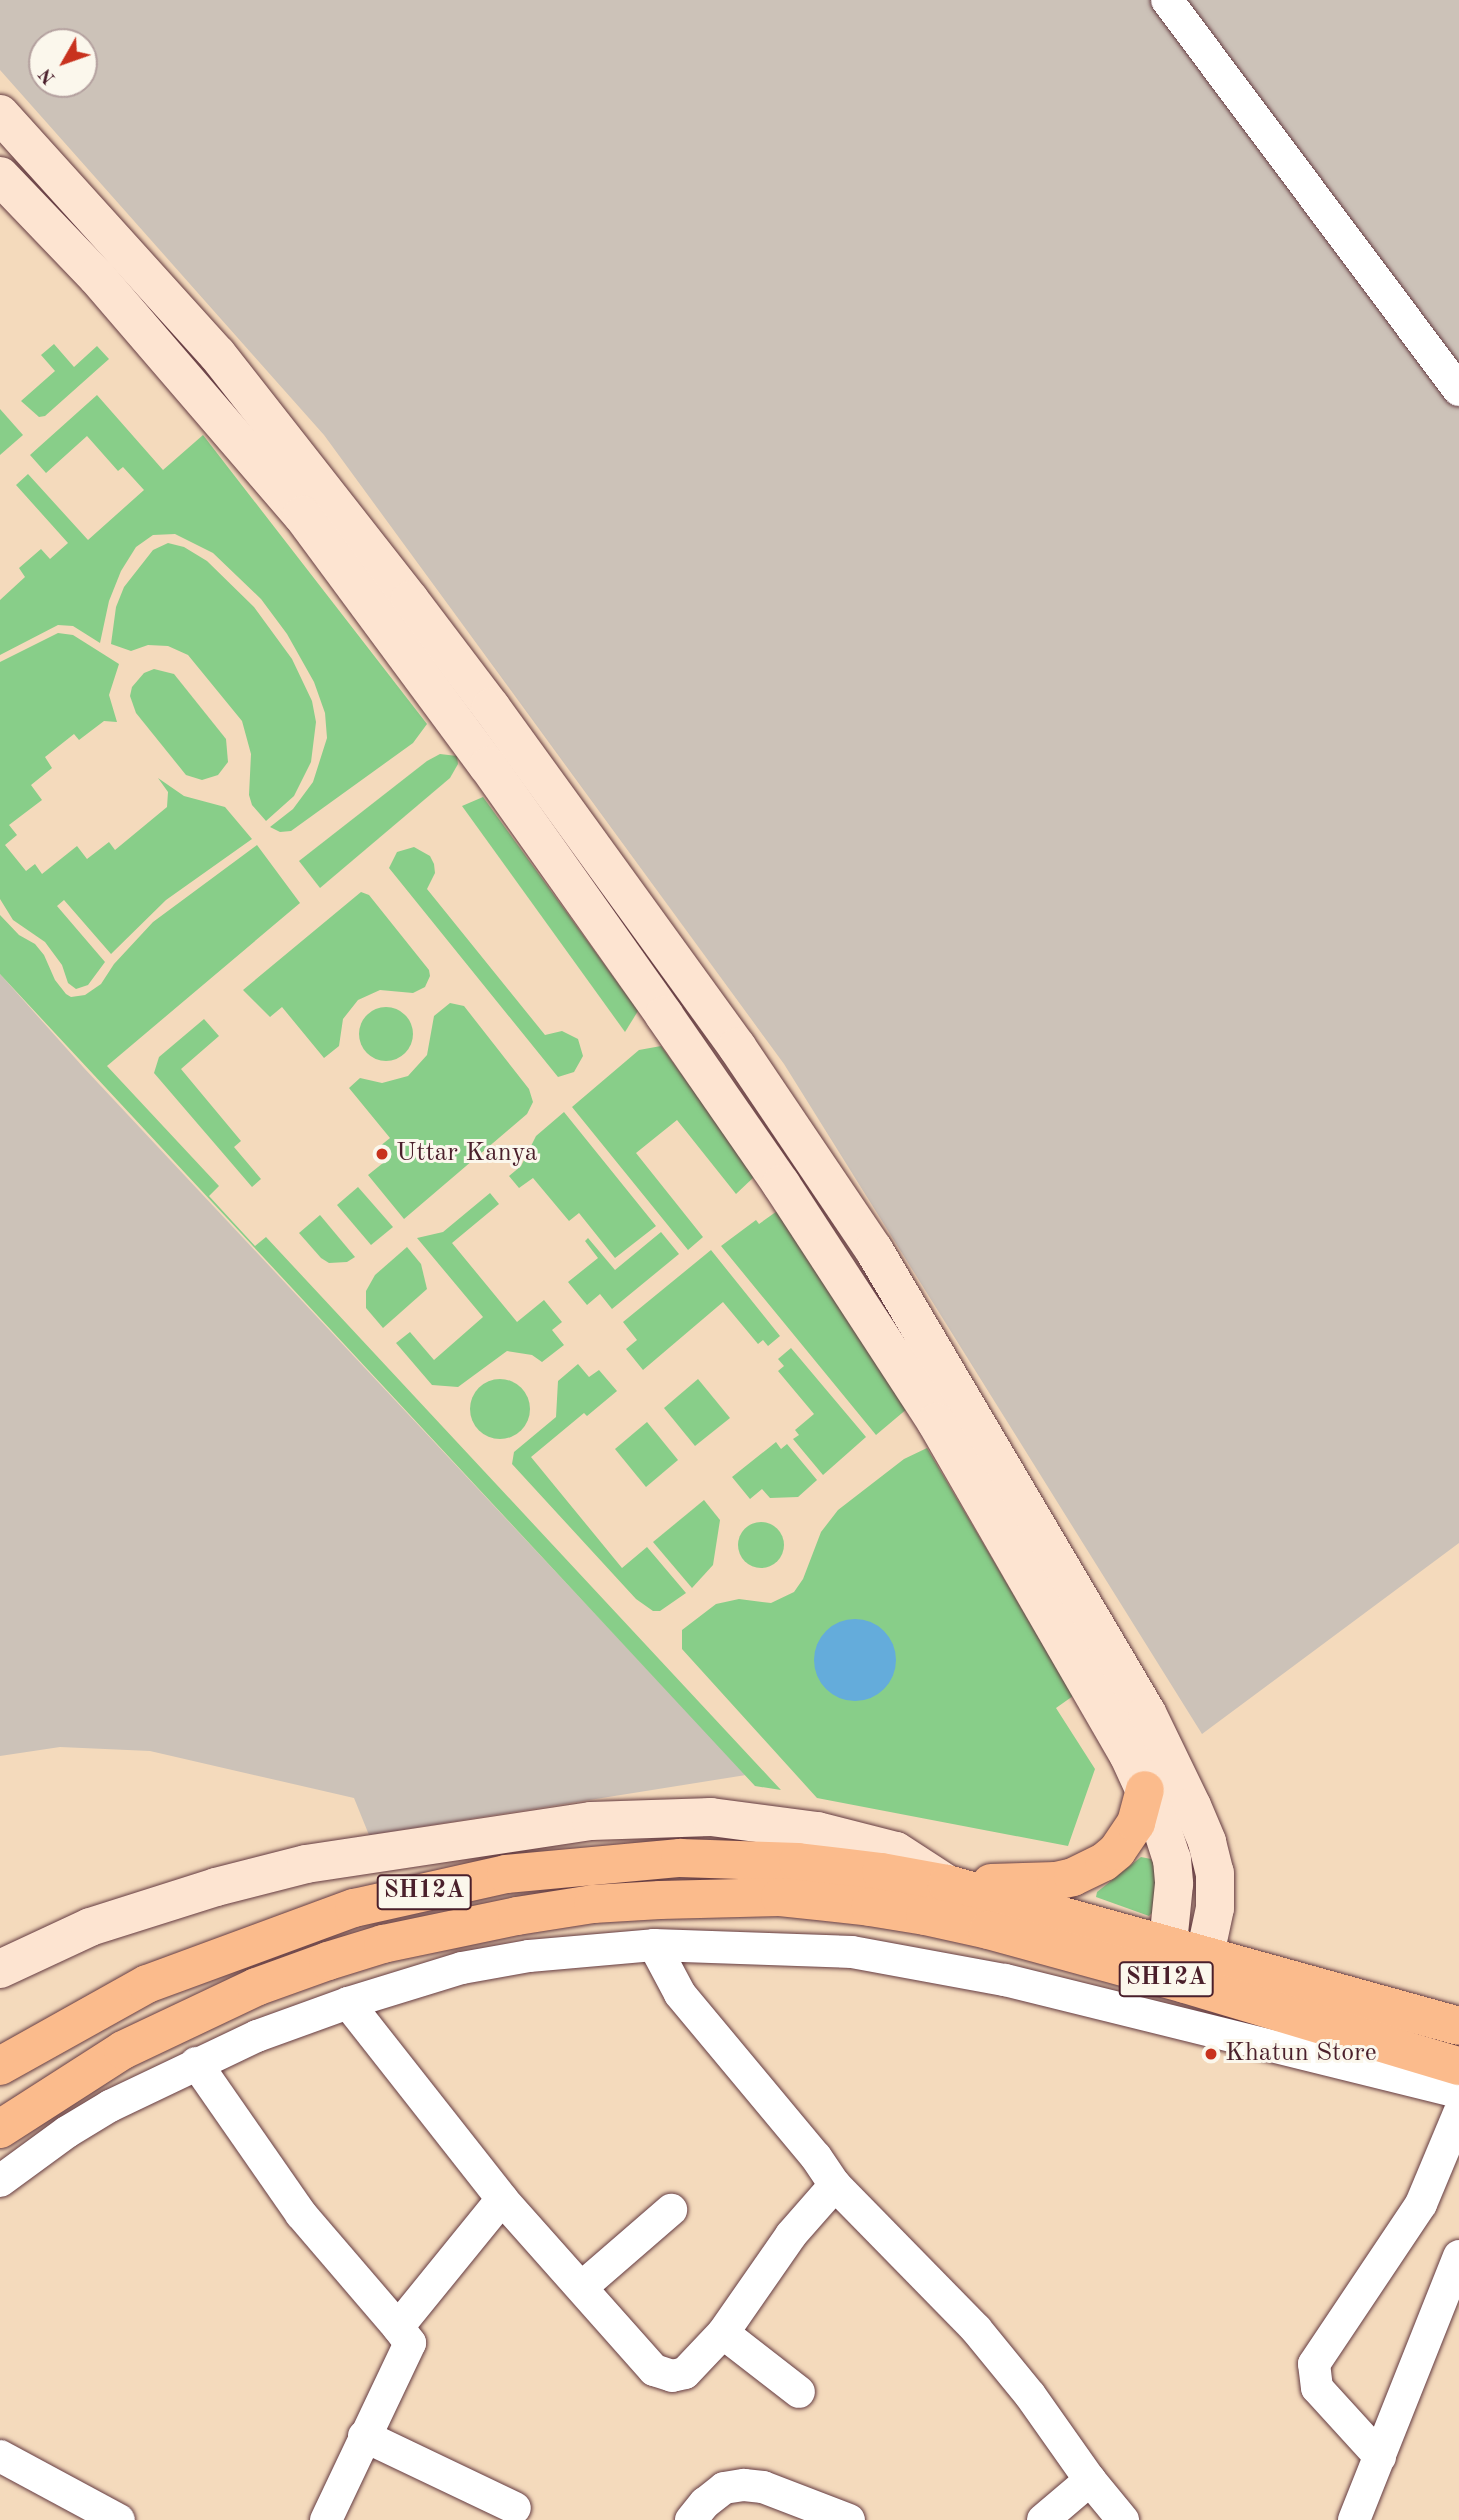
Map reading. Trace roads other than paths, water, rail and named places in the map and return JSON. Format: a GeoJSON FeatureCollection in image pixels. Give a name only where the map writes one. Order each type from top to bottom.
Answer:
{"type":"FeatureCollection","features":[{"type":"Feature","properties":{"kind":"main road"},"geometry":{"type":"LineString","coordinates":[[947,1884],[1056,1881],[1089,1871],[1117,1851],[1128,1837],[1139,1815],[1144,1790]]}},
{"type":"Feature","properties":{"kind":"main road","name":"SH12A"},"geometry":{"type":"LineString","coordinates":[[0,2066],[147,1984],[200,1962],[354,1908],[506,1874],[680,1858],[798,1862],[881,1872],[947,1884],[1459,2066]]}},
{"type":"Feature","properties":{"kind":"main road","name":"SH12A"},"geometry":{"type":"LineString","coordinates":[[0,2129],[123,2050],[256,1987],[383,1944],[517,1916],[593,1905],[780,1897],[870,1907],[1420,2015],[1459,2026]]}},
{"type":"Feature","properties":{"kind":"main road","name":"SH12A"},"geometry":{"type":"LineString","coordinates":[[1420,2015],[1459,2015]]}},
{"type":"Feature","properties":{"kind":"street"},"geometry":{"type":"LineString","coordinates":[[1167,0],[1459,390]]}},
{"type":"Feature","properties":{"kind":"street"},"geometry":{"type":"LineString","coordinates":[[0,114],[217,354],[492,707],[737,1047],[874,1250],[950,1413],[1144,1790],[1172,1859],[1183,1969],[1174,2022]]}},
{"type":"Feature","properties":{"kind":"street"},"geometry":{"type":"LineString","coordinates":[[0,176],[97,277],[302,515],[488,766],[782,1184],[950,1413],[1147,1713],[1202,1830],[1215,1873],[1215,1908],[1183,1969]]}},
{"type":"Feature","properties":{"kind":"street"},"geometry":{"type":"LineString","coordinates":[[574,889],[606,865]]}},
{"type":"Feature","properties":{"kind":"street"},"geometry":{"type":"LineString","coordinates":[[1115,1731],[1147,1713]]}},
{"type":"Feature","properties":{"kind":"street"},"geometry":{"type":"LineString","coordinates":[[0,1969],[90,1927],[216,1887],[306,1864],[591,1821],[711,1818],[817,1831],[896,1851],[947,1884]]}},
{"type":"Feature","properties":{"kind":"street"},"geometry":{"type":"LineString","coordinates":[[654,1945],[680,1994],[816,2157],[835,2185],[976,2329],[1030,2395],[1090,2480],[1123,2520]]}},
{"type":"Feature","properties":{"kind":"street"},"geometry":{"type":"LineString","coordinates":[[0,2181],[67,2132],[196,2063],[348,2003],[461,1968],[529,1956],[654,1945],[852,1952],[1005,1980],[1459,2092]]}},
{"type":"Feature","properties":{"kind":"street"},"geometry":{"type":"LineString","coordinates":[[348,2003],[502,2199],[654,2370],[672,2376],[685,2373],[723,2333],[791,2235],[835,2185]]}},
{"type":"Feature","properties":{"kind":"street"},"geometry":{"type":"LineString","coordinates":[[196,2063],[301,2214],[410,2343],[326,2520]]}},
{"type":"Feature","properties":{"kind":"street"},"geometry":{"type":"LineString","coordinates":[[1380,2457],[1317,2388],[1314,2364],[1422,2204],[1459,2113]]}},
{"type":"Feature","properties":{"kind":"street"},"geometry":{"type":"LineString","coordinates":[[398,2328],[502,2199]]}},
{"type":"Feature","properties":{"kind":"street"},"geometry":{"type":"LineString","coordinates":[[582,2287],[671,2210]]}},
{"type":"Feature","properties":{"kind":"street"},"geometry":{"type":"LineString","coordinates":[[1354,2520],[1459,2256]]}},
{"type":"Feature","properties":{"kind":"street"},"geometry":{"type":"LineString","coordinates":[[723,2333],[799,2392]]}},
{"type":"Feature","properties":{"kind":"street"},"geometry":{"type":"LineString","coordinates":[[364,2436],[515,2508]]}},
{"type":"Feature","properties":{"kind":"street"},"geometry":{"type":"LineString","coordinates":[[0,2456],[119,2520]]}},
{"type":"Feature","properties":{"kind":"street"},"geometry":{"type":"LineString","coordinates":[[1043,2520],[1090,2480]]}},
{"type":"Feature","properties":{"kind":"street"},"geometry":{"type":"LineString","coordinates":[[691,2520],[705,2503],[724,2488],[744,2485],[763,2487],[849,2520]]}},
{"type":"Feature","properties":{"kind":"water"},"geometry":{"type":"Polygon","coordinates":[[[847,1619],[863,1619],[878,1626],[889,1637],[896,1652],[893,1676],[884,1689],[863,1701],[847,1701],[832,1694],[821,1683],[814,1668],[814,1652],[821,1637],[832,1626],[847,1619]]]}},
{"type":"Feature","properties":{"kind":"place","name":"Uttar Kanya"},"geometry":{"type":"Point","coordinates":[382,1154]}},
{"type":"Feature","properties":{"kind":"place","name":"Khatun Store"},"geometry":{"type":"Point","coordinates":[1211,2054]}}]}
